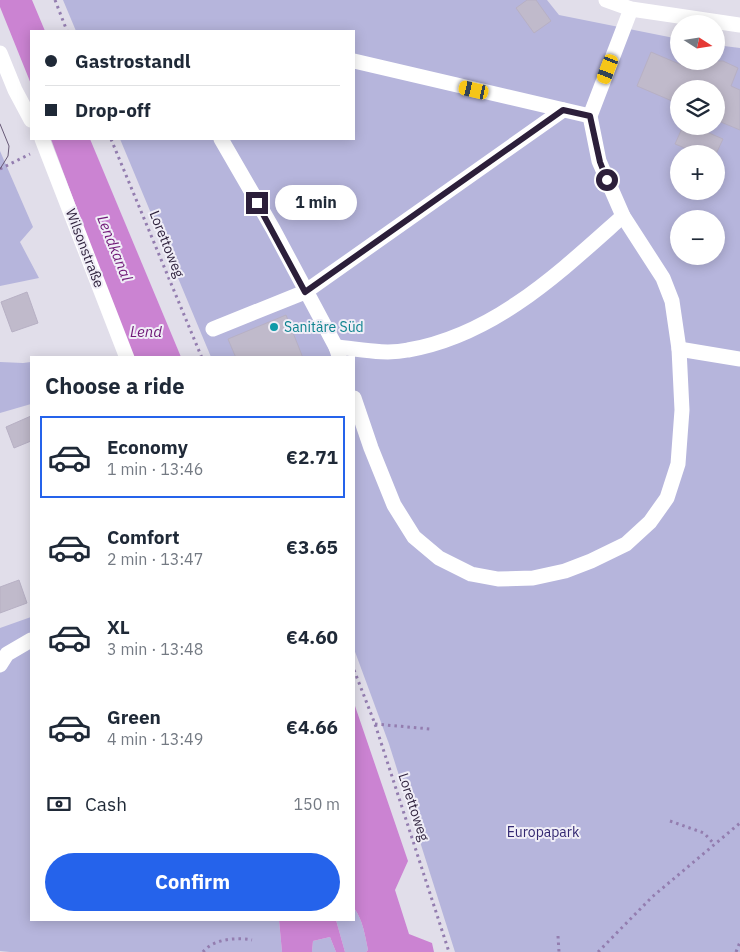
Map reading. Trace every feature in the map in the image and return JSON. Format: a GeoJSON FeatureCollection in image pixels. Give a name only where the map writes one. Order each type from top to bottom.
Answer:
{"type":"FeatureCollection","features":[{"type":"Feature","properties":{"kind":"street"},"geometry":{"type":"LineString","coordinates":[[606,0],[631,9],[740,25]]}},
{"type":"Feature","properties":{"kind":"street"},"geometry":{"type":"LineString","coordinates":[[355,401],[371,448],[394,505],[414,537],[439,558],[472,574],[498,579],[533,578],[565,571],[626,544],[650,522],[667,498],[678,464],[682,410],[679,349],[672,301],[662,278],[623,216],[600,162],[590,116],[631,9]]}},
{"type":"Feature","properties":{"kind":"street"},"geometry":{"type":"LineString","coordinates":[[0,53],[15,90],[30,118]]}},
{"type":"Feature","properties":{"kind":"street"},"geometry":{"type":"LineString","coordinates":[[355,61],[590,116]]}},
{"type":"Feature","properties":{"kind":"street"},"geometry":{"type":"LineString","coordinates":[[213,329],[305,292],[563,110]]}},
{"type":"Feature","properties":{"kind":"street"},"geometry":{"type":"LineString","coordinates":[[222,140],[273,229],[338,352],[407,351],[445,342],[466,333],[515,307],[562,270],[623,216]]}},
{"type":"Feature","properties":{"kind":"street","name":"Wilsonstraße"},"geometry":{"type":"LineString","coordinates":[[44,142],[125,356]]}},
{"type":"Feature","properties":{"kind":"street"},"geometry":{"type":"LineString","coordinates":[[679,349],[740,359]]}},
{"type":"Feature","properties":{"kind":"street"},"geometry":{"type":"LineString","coordinates":[[0,664],[7,654],[30,641]]}},
{"type":"Feature","properties":{"kind":"path"},"geometry":{"type":"LineString","coordinates":[[55,0],[67,30]]}},
{"type":"Feature","properties":{"kind":"path","name":"Lorettoweg"},"geometry":{"type":"LineString","coordinates":[[111,140],[201,356]]}},
{"type":"Feature","properties":{"kind":"path"},"geometry":{"type":"LineString","coordinates":[[0,169],[44,142]]}},
{"type":"Feature","properties":{"kind":"path","name":"Lorettoweg"},"geometry":{"type":"LineString","coordinates":[[355,673],[375,724],[449,952]]}},
{"type":"Feature","properties":{"kind":"path"},"geometry":{"type":"LineString","coordinates":[[375,724],[430,729]]}},
{"type":"Feature","properties":{"kind":"path"},"geometry":{"type":"LineString","coordinates":[[670,821],[704,833],[714,844]]}},
{"type":"Feature","properties":{"kind":"path"},"geometry":{"type":"LineString","coordinates":[[598,952],[652,897],[740,823]]}},
{"type":"Feature","properties":{"kind":"path"},"geometry":{"type":"LineString","coordinates":[[558,936],[559,952]]}},
{"type":"Feature","properties":{"kind":"path"},"geometry":{"type":"LineString","coordinates":[[203,952],[210,945],[228,940],[240,938],[252,940]]}},
{"type":"Feature","properties":{"kind":"path"},"geometry":{"type":"LineString","coordinates":[[736,952],[740,942]]}},
{"type":"Feature","properties":{"kind":"green space","name":"Europapark"},"geometry":{"type":"Polygon","coordinates":[[[63,0],[547,0],[559,15],[670,37],[670,70],[725,70],[725,46],[740,48],[740,952],[455,952],[389,744],[355,652],[355,356],[211,356],[120,140],[355,140],[355,30],[76,30],[63,0]]]}},
{"type":"Feature","properties":{"kind":"green space"},"geometry":{"type":"Polygon","coordinates":[[[0,151],[33,227],[20,242],[39,278],[0,286],[0,151]]]}},
{"type":"Feature","properties":{"kind":"green space"},"geometry":{"type":"Polygon","coordinates":[[[0,362],[30,362],[30,404],[0,413],[0,362]]]}},
{"type":"Feature","properties":{"kind":"green space"},"geometry":{"type":"Polygon","coordinates":[[[30,617],[30,921],[279,921],[282,952],[0,951],[0,628],[30,617]]]}},
{"type":"Feature","properties":{"kind":"green space"},"geometry":{"type":"Polygon","coordinates":[[[355,910],[360,918],[368,950],[366,952],[345,952],[336,921],[355,921],[355,910]]]}},
{"type":"Feature","properties":{"kind":"green space"},"geometry":{"type":"Polygon","coordinates":[[[330,937],[336,952],[312,952],[313,941],[330,937]]]}},
{"type":"Feature","properties":{"kind":"water"},"geometry":{"type":"Polygon","coordinates":[[[0,0],[32,0],[45,30],[30,30],[30,82],[0,7],[0,0]]]}},
{"type":"Feature","properties":{"kind":"water","name":"Lend"},"geometry":{"type":"Polygon","coordinates":[[[51,140],[90,140],[181,356],[132,356],[51,140]]]}},
{"type":"Feature","properties":{"kind":"water"},"geometry":{"type":"Polygon","coordinates":[[[355,706],[408,861],[395,890],[409,934],[432,943],[434,952],[366,952],[368,950],[360,918],[355,910],[355,706]]]}},
{"type":"Feature","properties":{"kind":"water"},"geometry":{"type":"Polygon","coordinates":[[[279,921],[336,921],[345,952],[336,952],[330,937],[313,941],[312,952],[282,952],[279,921]]]}},
{"type":"Feature","properties":{"kind":"building"},"geometry":{"type":"Polygon","coordinates":[[[527,0],[536,0],[551,21],[534,33],[516,8],[527,0]]]}},
{"type":"Feature","properties":{"kind":"building"},"geometry":{"type":"Polygon","coordinates":[[[651,52],[670,60],[670,70],[725,70],[725,62],[738,68],[731,86],[740,90],[740,130],[725,124],[725,80],[670,80],[670,100],[637,86],[651,52]]]}},
{"type":"Feature","properties":{"kind":"building"},"geometry":{"type":"Polygon","coordinates":[[[679,135],[714,135],[723,139],[720,145],[675,144],[679,135]]]}},
{"type":"Feature","properties":{"kind":"building"},"geometry":{"type":"Polygon","coordinates":[[[27,292],[38,323],[12,332],[1,302],[27,292]]]}},
{"type":"Feature","properties":{"kind":"building","name":"Sanitäre Süd"},"geometry":{"type":"Polygon","coordinates":[[[286,315],[302,356],[235,356],[228,339],[286,315]]]}},
{"type":"Feature","properties":{"kind":"building"},"geometry":{"type":"Polygon","coordinates":[[[30,416],[30,441],[14,448],[6,427],[30,416]]]}},
{"type":"Feature","properties":{"kind":"building"},"geometry":{"type":"Polygon","coordinates":[[[19,580],[27,603],[0,613],[0,587],[19,580]]]}},
{"type":"Feature","properties":{"kind":"tram line"},"geometry":{"type":"LineString","coordinates":[[0,124],[9,146],[8,156],[0,169]]}},
{"type":"Feature","properties":{"kind":"place","name":"Sanitäre Süd"},"geometry":{"type":"Point","coordinates":[274,327]}},
{"type":"Feature","properties":{"kind":"route"},"geometry":{"type":"LineString","coordinates":[[257,203],[273,229],[305,292],[563,110],[590,116],[600,162],[607,180]]}},
{"type":"Feature","properties":{"kind":"water label","name":"Lendkanal"},"geometry":{"type":"Point","coordinates":[115,248]}}]}
